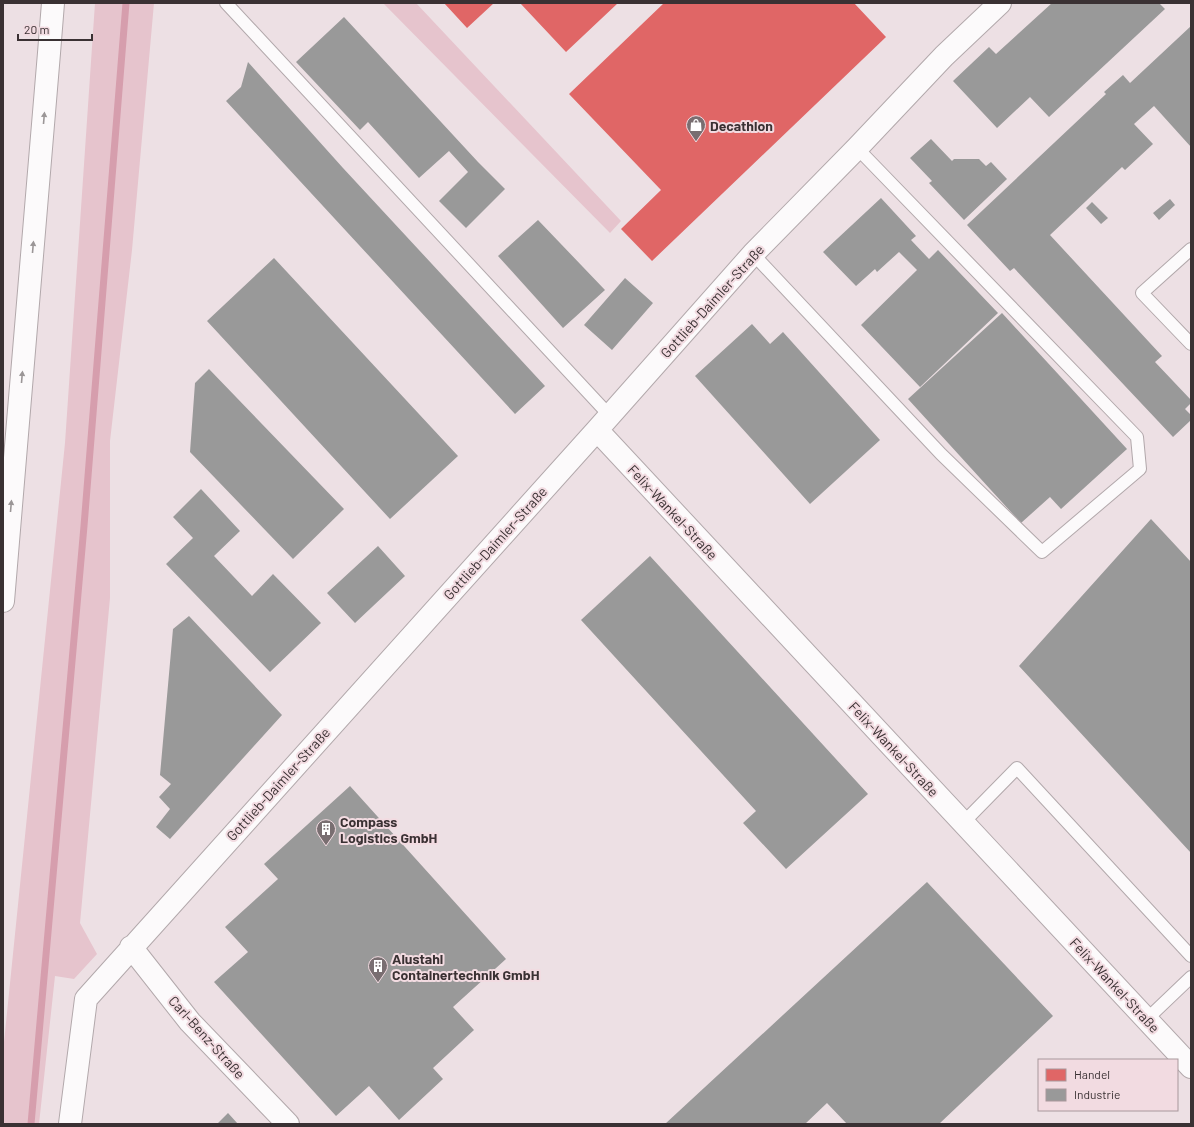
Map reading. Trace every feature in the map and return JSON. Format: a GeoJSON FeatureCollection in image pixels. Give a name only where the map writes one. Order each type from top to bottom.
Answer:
{"type":"FeatureCollection","features":[{"type":"Feature","properties":{"kind":"main road"},"geometry":{"type":"LineString","coordinates":[[3,601],[53,3]]}},
{"type":"Feature","properties":{"kind":"main road","name":"Gottlieb-Daimler-Straße"},"geometry":{"type":"LineString","coordinates":[[70,1124],[86,998],[753,254],[857,148],[944,56],[1000,3]]}},
{"type":"Feature","properties":{"kind":"main road","name":"Felix-Wankel-Straße"},"geometry":{"type":"LineString","coordinates":[[603,423],[963,823],[1191,1067]]}},
{"type":"Feature","properties":{"kind":"main road","name":"Carl-Benz-Straße"},"geometry":{"type":"LineString","coordinates":[[131,947],[190,1022],[288,1124]]}},
{"type":"Feature","properties":{"kind":"lane"},"geometry":{"type":"LineString","coordinates":[[226,3],[603,423]]}},
{"type":"Feature","properties":{"kind":"lane"},"geometry":{"type":"LineString","coordinates":[[753,254],[941,454],[1042,552],[1140,469],[1137,437],[857,148]]}},
{"type":"Feature","properties":{"kind":"lane"},"geometry":{"type":"LineString","coordinates":[[1191,249],[1142,293],[1191,344]]}},
{"type":"Feature","properties":{"kind":"lane"},"geometry":{"type":"LineString","coordinates":[[963,823],[1017,768],[1191,956]]}},
{"type":"Feature","properties":{"kind":"lane"},"geometry":{"type":"LineString","coordinates":[[1147,1019],[1191,977]]}},
{"type":"Feature","properties":{"kind":"shaded area"},"geometry":{"type":"Polygon","coordinates":[[[95,3],[154,3],[132,250],[110,441],[110,598],[80,923],[97,954],[74,979],[55,976],[39,1124],[3,1124],[3,1052],[65,443],[95,3]]]}},
{"type":"Feature","properties":{"kind":"shaded area"},"geometry":{"type":"Polygon","coordinates":[[[383,3],[416,3],[621,221],[610,233],[383,3]]]}},
{"type":"Feature","properties":{"kind":"building: Handel"},"geometry":{"type":"Polygon","coordinates":[[[444,3],[494,3],[467,28],[444,3]]]}},
{"type":"Feature","properties":{"kind":"building: Handel"},"geometry":{"type":"Polygon","coordinates":[[[520,3],[618,3],[566,52],[520,3]]]}},
{"type":"Feature","properties":{"kind":"building: Handel","name":"Decathlon"},"geometry":{"type":"Polygon","coordinates":[[[664,3],[854,3],[886,37],[652,261],[621,229],[661,190],[569,94],[664,3]]]}},
{"type":"Feature","properties":{"kind":"building: Industrie"},"geometry":{"type":"Polygon","coordinates":[[[1052,3],[1159,3],[1165,9],[1049,117],[1030,97],[997,128],[953,81],[989,47],[996,54],[1052,3]]]}},
{"type":"Feature","properties":{"kind":"building: Industrie"},"geometry":{"type":"Polygon","coordinates":[[[344,17],[478,162],[505,189],[466,228],[439,201],[468,172],[449,151],[419,178],[368,122],[360,130],[296,62],[344,17]]]}},
{"type":"Feature","properties":{"kind":"building: Industrie"},"geometry":{"type":"Polygon","coordinates":[[[1191,26],[1191,147],[1154,106],[1134,124],[1153,144],[1125,170],[1122,167],[1050,235],[1162,356],[1155,362],[1191,400],[1191,403],[1185,409],[1191,415],[1191,420],[1173,437],[1014,268],[1010,271],[967,225],[1106,94],[1104,92],[1123,75],[1130,83],[1191,26]]]}},
{"type":"Feature","properties":{"kind":"building: Industrie"},"geometry":{"type":"Polygon","coordinates":[[[248,62],[343,168],[545,386],[515,414],[226,101],[241,87],[248,62]]]}},
{"type":"Feature","properties":{"kind":"building: Industrie"},"geometry":{"type":"Polygon","coordinates":[[[931,139],[952,161],[954,159],[979,159],[986,166],[991,162],[1007,179],[964,220],[929,183],[932,181],[910,158],[931,139]]]}},
{"type":"Feature","properties":{"kind":"building: Industrie"},"geometry":{"type":"Polygon","coordinates":[[[881,198],[916,236],[911,240],[929,259],[938,250],[998,313],[920,387],[861,325],[917,270],[899,252],[877,272],[875,269],[856,286],[823,252],[881,198]]]}},
{"type":"Feature","properties":{"kind":"building: Industrie"},"geometry":{"type":"Polygon","coordinates":[[[1170,199],[1175,205],[1159,220],[1153,213],[1170,199]]]}},
{"type":"Feature","properties":{"kind":"building: Industrie"},"geometry":{"type":"Polygon","coordinates":[[[1092,202],[1108,218],[1101,224],[1086,208],[1092,202]]]}},
{"type":"Feature","properties":{"kind":"building: Industrie"},"geometry":{"type":"Polygon","coordinates":[[[538,220],[605,290],[563,328],[498,256],[538,220]]]}},
{"type":"Feature","properties":{"kind":"building: Industrie"},"geometry":{"type":"Polygon","coordinates":[[[274,258],[458,456],[390,519],[207,321],[274,258]]]}},
{"type":"Feature","properties":{"kind":"building: Industrie"},"geometry":{"type":"Polygon","coordinates":[[[625,278],[653,303],[612,350],[584,325],[625,278]]]}},
{"type":"Feature","properties":{"kind":"building: Industrie"},"geometry":{"type":"Polygon","coordinates":[[[1002,313],[1127,449],[1061,509],[1050,497],[1021,523],[908,399],[1002,313]]]}},
{"type":"Feature","properties":{"kind":"building: Industrie"},"geometry":{"type":"Polygon","coordinates":[[[752,324],[770,344],[783,332],[880,440],[810,504],[695,376],[752,324]]]}},
{"type":"Feature","properties":{"kind":"building: Industrie"},"geometry":{"type":"Polygon","coordinates":[[[209,369],[344,509],[293,559],[190,452],[195,383],[209,369]]]}},
{"type":"Feature","properties":{"kind":"building: Industrie"},"geometry":{"type":"Polygon","coordinates":[[[201,489],[240,531],[214,556],[252,596],[273,574],[321,623],[270,672],[166,564],[193,538],[173,517],[201,489]]]}},
{"type":"Feature","properties":{"kind":"building: Industrie"},"geometry":{"type":"Polygon","coordinates":[[[1151,519],[1191,562],[1191,853],[1019,666],[1151,519]]]}},
{"type":"Feature","properties":{"kind":"building: Industrie"},"geometry":{"type":"Polygon","coordinates":[[[378,546],[405,576],[355,623],[327,593],[378,546]]]}},
{"type":"Feature","properties":{"kind":"building: Industrie"},"geometry":{"type":"Polygon","coordinates":[[[650,556],[868,794],[786,869],[743,823],[756,811],[581,620],[650,556]]]}},
{"type":"Feature","properties":{"kind":"building: Industrie"},"geometry":{"type":"Polygon","coordinates":[[[189,616],[282,715],[170,839],[156,827],[170,809],[159,797],[171,784],[160,775],[173,629],[189,616]]]}},
{"type":"Feature","properties":{"kind":"building: Industrie","name":"Alustahl Containertechnik GmbH"},"geometry":{"type":"Polygon","coordinates":[[[350,786],[506,959],[453,1007],[474,1030],[433,1068],[443,1079],[399,1120],[369,1086],[336,1116],[214,982],[248,952],[225,927],[278,879],[264,864],[350,786]]]}},
{"type":"Feature","properties":{"kind":"building: Industrie"},"geometry":{"type":"Polygon","coordinates":[[[927,882],[1053,1016],[939,1124],[847,1124],[827,1103],[805,1124],[665,1124],[927,882]]]}},
{"type":"Feature","properties":{"kind":"building: Industrie"},"geometry":{"type":"Polygon","coordinates":[[[228,1113],[238,1124],[217,1124],[228,1113]]]}},
{"type":"Feature","properties":{"kind":"waterway"},"geometry":{"type":"LineString","coordinates":[[31,1124],[84,526],[126,3]]}},
{"type":"Feature","properties":{"kind":"place","name":"Decathlon"},"geometry":{"type":"Point","coordinates":[696,142]}},
{"type":"Feature","properties":{"kind":"place","name":"Compass Logistics GmbH"},"geometry":{"type":"Point","coordinates":[326,846]}},
{"type":"Feature","properties":{"kind":"place","name":"Alustahl Containertechnik GmbH"},"geometry":{"type":"Point","coordinates":[378,983]}}]}
